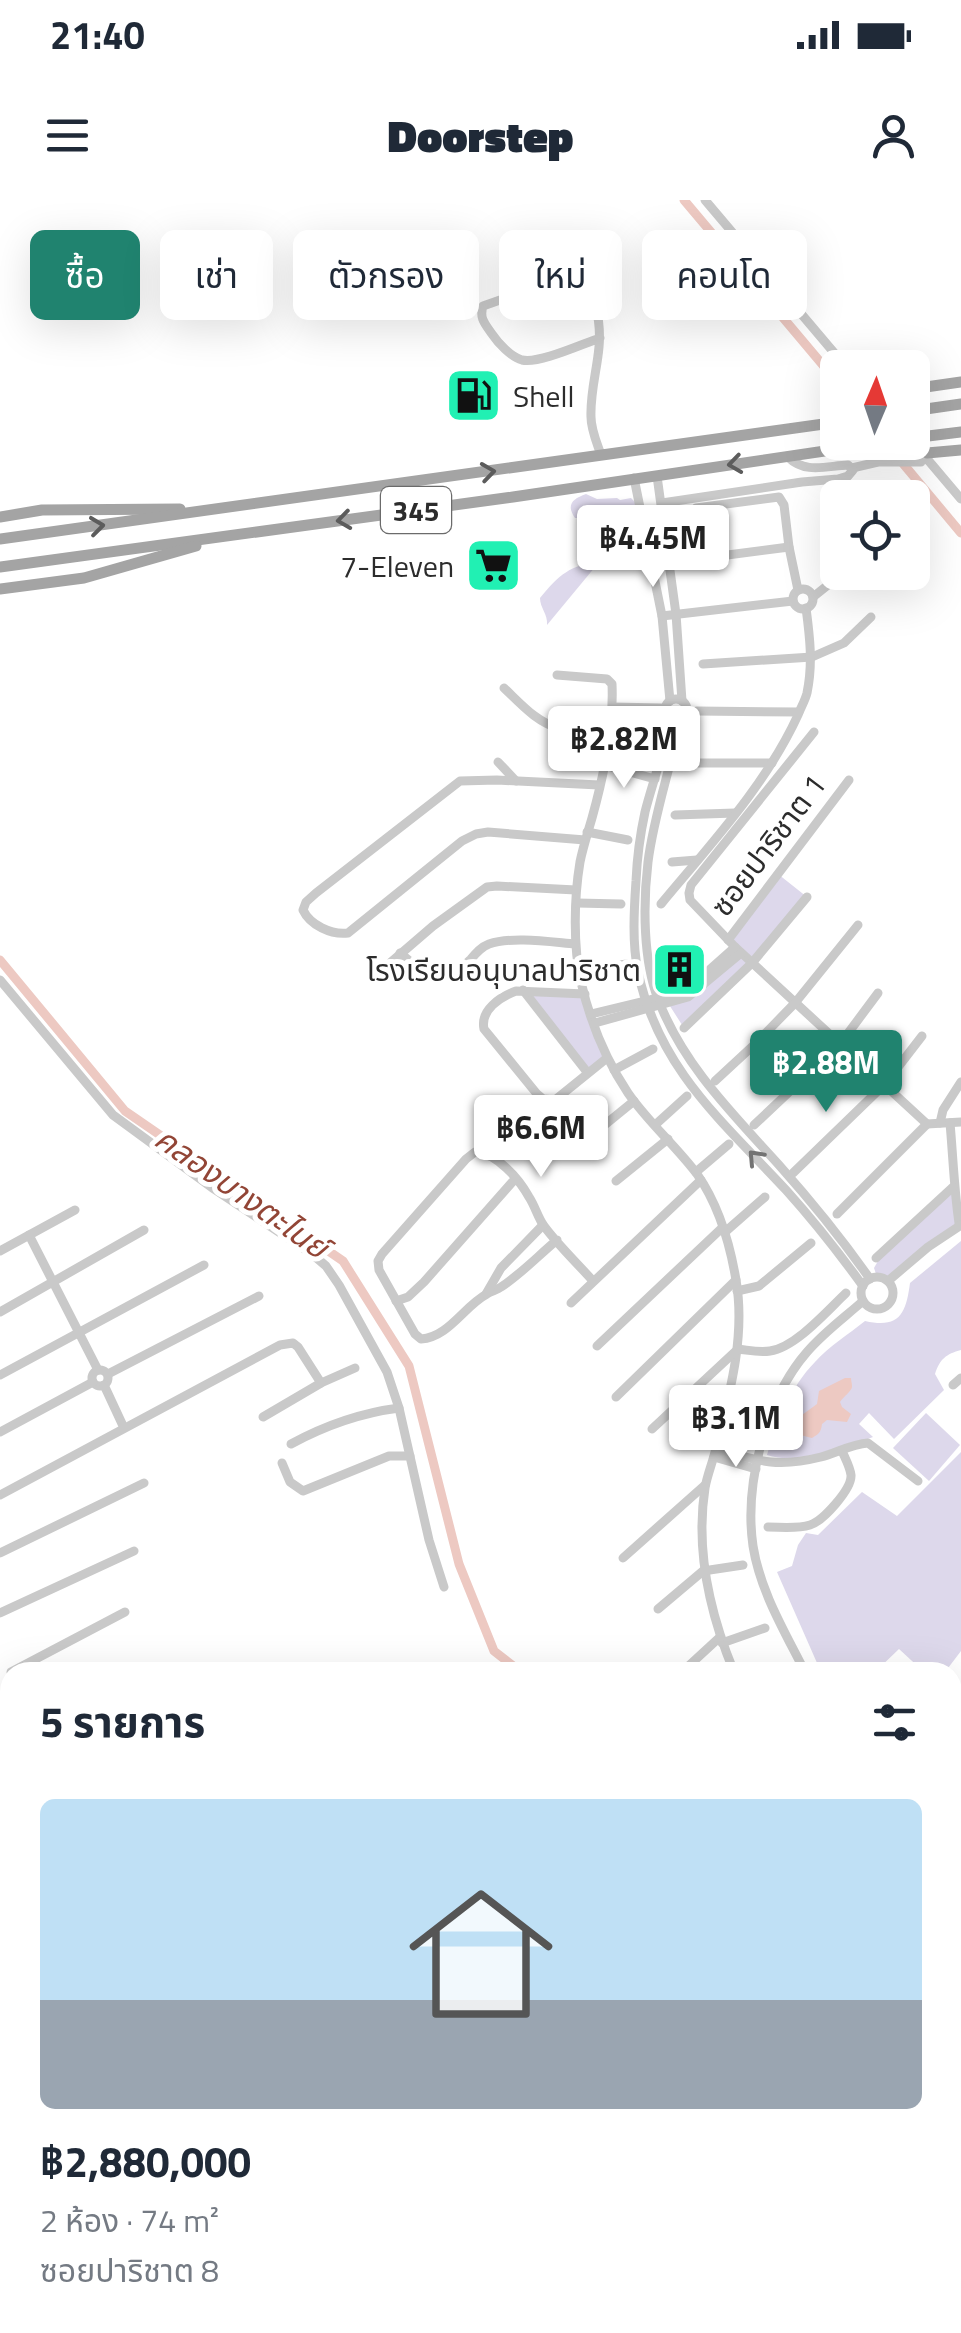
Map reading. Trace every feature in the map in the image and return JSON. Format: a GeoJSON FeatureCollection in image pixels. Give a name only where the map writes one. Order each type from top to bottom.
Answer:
{"type":"FeatureCollection","features":[{"type":"Feature","properties":{"kind":"main road"},"geometry":{"type":"LineString","coordinates":[[930,386],[961,382]]}},
{"type":"Feature","properties":{"kind":"main road"},"geometry":{"type":"LineString","coordinates":[[930,408],[961,404]]}},
{"type":"Feature","properties":{"kind":"main road","name":"345"},"geometry":{"type":"LineString","coordinates":[[0,539],[820,425]]}},
{"type":"Feature","properties":{"kind":"main road"},"geometry":{"type":"LineString","coordinates":[[930,436],[961,432]]}},
{"type":"Feature","properties":{"kind":"main road"},"geometry":{"type":"LineString","coordinates":[[930,458],[961,450]]}},
{"type":"Feature","properties":{"kind":"main road","name":"345"},"geometry":{"type":"LineString","coordinates":[[0,567],[820,453]]}},
{"type":"Feature","properties":{"kind":"main road"},"geometry":{"type":"LineString","coordinates":[[0,518],[42,510],[228,509]]}},
{"type":"Feature","properties":{"kind":"main road"},"geometry":{"type":"LineString","coordinates":[[18,515],[35,514],[40,521],[37,531],[23,536]]}},
{"type":"Feature","properties":{"kind":"main road"},"geometry":{"type":"LineString","coordinates":[[0,588],[84,578],[235,535]]}},
{"type":"Feature","properties":{"kind":"main road"},"geometry":{"type":"LineString","coordinates":[[54,560],[72,561],[78,566],[76,574],[58,580]]}},
{"type":"Feature","properties":{"kind":"street"},"geometry":{"type":"LineString","coordinates":[[706,200],[832,350]]}},
{"type":"Feature","properties":{"kind":"street"},"geometry":{"type":"LineString","coordinates":[[600,338],[525,361],[495,339],[480,317],[480,310],[552,280],[576,275],[585,282],[594,300],[600,338],[590,420],[601,455]]}},
{"type":"Feature","properties":{"kind":"street"},"geometry":{"type":"LineString","coordinates":[[788,457],[798,466],[808,468],[852,468],[918,460]]}},
{"type":"Feature","properties":{"kind":"street"},"geometry":{"type":"LineString","coordinates":[[930,460],[961,498]]}},
{"type":"Feature","properties":{"kind":"street"},"geometry":{"type":"LineString","coordinates":[[662,503],[843,478],[852,468]]}},
{"type":"Feature","properties":{"kind":"street"},"geometry":{"type":"LineString","coordinates":[[658,476],[676,614],[682,701],[687,712],[680,720],[648,864],[647,945],[659,1001],[692,1066],[796,1185],[866,1282],[863,1301],[805,1354],[783,1386],[771,1411],[757,1465],[751,1513],[753,1547],[762,1581],[800,1662]]}},
{"type":"Feature","properties":{"kind":"street"},"geometry":{"type":"LineString","coordinates":[[634,478],[662,616],[670,701],[664,712],[662,754],[637,857],[634,938],[647,1004],[682,1075],[866,1282]]}},
{"type":"Feature","properties":{"kind":"street"},"geometry":{"type":"LineString","coordinates":[[696,508],[775,496],[782,500],[798,590]]}},
{"type":"Feature","properties":{"kind":"street"},"geometry":{"type":"LineString","coordinates":[[689,560],[789,547]]}},
{"type":"Feature","properties":{"kind":"street"},"geometry":{"type":"LineString","coordinates":[[813,597],[804,589],[798,590],[793,601],[798,608],[806,608],[822,590]]}},
{"type":"Feature","properties":{"kind":"street"},"geometry":{"type":"LineString","coordinates":[[662,616],[793,601]]}},
{"type":"Feature","properties":{"kind":"street"},"geometry":{"type":"LineString","coordinates":[[661,904],[784,745],[806,696],[812,657],[806,608]]}},
{"type":"Feature","properties":{"kind":"street"},"geometry":{"type":"LineString","coordinates":[[702,664],[812,657],[844,643],[871,618]]}},
{"type":"Feature","properties":{"kind":"street"},"geometry":{"type":"LineString","coordinates":[[557,675],[607,679],[612,684],[610,733],[576,890],[575,944],[585,994],[606,1058],[634,1101],[698,1176],[724,1230],[737,1286],[738,1348],[705,1485],[703,1571],[730,1662]]}},
{"type":"Feature","properties":{"kind":"street"},"geometry":{"type":"LineString","coordinates":[[504,688],[550,725],[610,733]]}},
{"type":"Feature","properties":{"kind":"street"},"geometry":{"type":"LineString","coordinates":[[670,701],[682,701]]}},
{"type":"Feature","properties":{"kind":"street"},"geometry":{"type":"LineString","coordinates":[[613,706],[664,712],[675,721],[680,720]]}},
{"type":"Feature","properties":{"kind":"street"},"geometry":{"type":"LineString","coordinates":[[696,711],[799,712]]}},
{"type":"Feature","properties":{"kind":"street"},"geometry":{"type":"LineString","coordinates":[[814,732],[691,885],[690,900],[735,947],[927,1124]]}},
{"type":"Feature","properties":{"kind":"street"},"geometry":{"type":"LineString","coordinates":[[498,762],[516,781]]}},
{"type":"Feature","properties":{"kind":"street"},"geometry":{"type":"LineString","coordinates":[[686,764],[772,763]]}},
{"type":"Feature","properties":{"kind":"street"},"geometry":{"type":"LineString","coordinates":[[604,765],[655,779]]}},
{"type":"Feature","properties":{"kind":"street","name":"ซอยปาริชาต 1"},"geometry":{"type":"LineString","coordinates":[[593,1018],[682,992],[735,947],[849,780]]}},
{"type":"Feature","properties":{"kind":"street"},"geometry":{"type":"LineString","coordinates":[[599,785],[460,782],[316,892],[303,910],[307,918],[329,931],[348,932],[476,834],[628,840]]}},
{"type":"Feature","properties":{"kind":"street"},"geometry":{"type":"LineString","coordinates":[[675,815],[735,813]]}},
{"type":"Feature","properties":{"kind":"street"},"geometry":{"type":"LineString","coordinates":[[672,862],[698,860]]}},
{"type":"Feature","properties":{"kind":"street"},"geometry":{"type":"LineString","coordinates":[[390,963],[487,888],[576,890]]}},
{"type":"Feature","properties":{"kind":"street"},"geometry":{"type":"LineString","coordinates":[[684,1028],[752,963],[807,897]]}},
{"type":"Feature","properties":{"kind":"street"},"geometry":{"type":"LineString","coordinates":[[577,903],[621,904]]}},
{"type":"Feature","properties":{"kind":"street"},"geometry":{"type":"LineString","coordinates":[[715,1081],[795,1002],[858,925]]}},
{"type":"Feature","properties":{"kind":"street"},"geometry":{"type":"LineString","coordinates":[[400,954],[438,980],[450,976],[490,944],[575,944]]}},
{"type":"Feature","properties":{"kind":"street"},"geometry":{"type":"LineString","coordinates":[[579,970],[627,964]]}},
{"type":"Feature","properties":{"kind":"street"},"geometry":{"type":"LineString","coordinates":[[0,980],[4,992],[113,1116],[326,1266],[387,1372],[399,1408],[428,1540],[444,1587]]}},
{"type":"Feature","properties":{"kind":"street"},"geometry":{"type":"LineString","coordinates":[[585,994],[523,990],[509,994],[485,1012],[484,1029],[543,1099],[556,1100],[606,1058]]}},
{"type":"Feature","properties":{"kind":"street"},"geometry":{"type":"LineString","coordinates":[[523,990],[587,1072]]}},
{"type":"Feature","properties":{"kind":"street"},"geometry":{"type":"LineString","coordinates":[[754,1125],[840,1044],[878,993]]}},
{"type":"Feature","properties":{"kind":"street"},"geometry":{"type":"LineString","coordinates":[[793,1173],[885,1084],[922,1036]]}},
{"type":"Feature","properties":{"kind":"street"},"geometry":{"type":"LineString","coordinates":[[614,1070],[653,1049]]}},
{"type":"Feature","properties":{"kind":"street"},"geometry":{"type":"LineString","coordinates":[[888,1281],[960,1224],[950,1123],[942,1110],[961,1082]]}},
{"type":"Feature","properties":{"kind":"street"},"geometry":{"type":"LineString","coordinates":[[655,1125],[687,1096]]}},
{"type":"Feature","properties":{"kind":"street"},"geometry":{"type":"LineString","coordinates":[[580,1145],[634,1101]]}},
{"type":"Feature","properties":{"kind":"street"},"geometry":{"type":"LineString","coordinates":[[838,1214],[927,1124],[950,1123]]}},
{"type":"Feature","properties":{"kind":"street"},"geometry":{"type":"LineString","coordinates":[[616,1180],[668,1139]]}},
{"type":"Feature","properties":{"kind":"street"},"geometry":{"type":"LineString","coordinates":[[571,1303],[730,1144]]}},
{"type":"Feature","properties":{"kind":"street"},"geometry":{"type":"LineString","coordinates":[[543,1226],[501,1268],[486,1294],[430,1339],[415,1334],[379,1270],[382,1254],[475,1152],[489,1154],[515,1178],[529,1196],[543,1226],[593,1281]]}},
{"type":"Feature","properties":{"kind":"street"},"geometry":{"type":"LineString","coordinates":[[396,1301],[424,1282],[515,1178]]}},
{"type":"Feature","properties":{"kind":"street"},"geometry":{"type":"LineString","coordinates":[[876,1258],[954,1187]]}},
{"type":"Feature","properties":{"kind":"street"},"geometry":{"type":"LineString","coordinates":[[598,1346],[765,1197]]}},
{"type":"Feature","properties":{"kind":"street"},"geometry":{"type":"LineString","coordinates":[[0,1251],[75,1210]]}},
{"type":"Feature","properties":{"kind":"street"},"geometry":{"type":"LineString","coordinates":[[0,1312],[144,1230]]}},
{"type":"Feature","properties":{"kind":"street"},"geometry":{"type":"LineString","coordinates":[[29,1235],[103,1376],[124,1428]]}},
{"type":"Feature","properties":{"kind":"street"},"geometry":{"type":"LineString","coordinates":[[486,1294],[497,1290],[557,1240]]}},
{"type":"Feature","properties":{"kind":"street"},"geometry":{"type":"LineString","coordinates":[[616,1397],[737,1286],[759,1286],[812,1244]]}},
{"type":"Feature","properties":{"kind":"street"},"geometry":{"type":"LineString","coordinates":[[0,1375],[204,1265]]}},
{"type":"Feature","properties":{"kind":"street"},"geometry":{"type":"LineString","coordinates":[[863,1301],[878,1308],[889,1303],[893,1292],[888,1281],[880,1277],[866,1282]]}},
{"type":"Feature","properties":{"kind":"street"},"geometry":{"type":"LineString","coordinates":[[738,1348],[768,1352],[781,1348],[846,1293]]}},
{"type":"Feature","properties":{"kind":"street"},"geometry":{"type":"LineString","coordinates":[[0,1432],[93,1382],[98,1386],[103,1376],[259,1296]]}},
{"type":"Feature","properties":{"kind":"street"},"geometry":{"type":"LineString","coordinates":[[0,1495],[286,1342],[303,1352],[321,1384]]}},
{"type":"Feature","properties":{"kind":"street"},"geometry":{"type":"LineString","coordinates":[[652,1429],[738,1348]]}},
{"type":"Feature","properties":{"kind":"street"},"geometry":{"type":"LineString","coordinates":[[263,1418],[355,1368]]}},
{"type":"Feature","properties":{"kind":"street"},"geometry":{"type":"LineString","coordinates":[[292,1444],[357,1415],[399,1408]]}},
{"type":"Feature","properties":{"kind":"street"},"geometry":{"type":"LineString","coordinates":[[715,1453],[757,1465],[794,1463],[868,1443],[918,1482]]}},
{"type":"Feature","properties":{"kind":"street"},"geometry":{"type":"LineString","coordinates":[[768,1527],[808,1526],[824,1516],[851,1479],[842,1451]]}},
{"type":"Feature","properties":{"kind":"street"},"geometry":{"type":"LineString","coordinates":[[282,1463],[290,1482],[303,1491],[389,1456],[410,1456]]}},
{"type":"Feature","properties":{"kind":"street"},"geometry":{"type":"LineString","coordinates":[[0,1553],[144,1483]]}},
{"type":"Feature","properties":{"kind":"street"},"geometry":{"type":"LineString","coordinates":[[623,1558],[705,1485]]}},
{"type":"Feature","properties":{"kind":"street"},"geometry":{"type":"LineString","coordinates":[[0,1614],[134,1551]]}},
{"type":"Feature","properties":{"kind":"street"},"geometry":{"type":"LineString","coordinates":[[658,1609],[703,1571],[742,1565]]}},
{"type":"Feature","properties":{"kind":"street"},"geometry":{"type":"LineString","coordinates":[[31,1662],[125,1612]]}},
{"type":"Feature","properties":{"kind":"street"},"geometry":{"type":"LineString","coordinates":[[694,1662],[721,1640],[765,1628]]}},
{"type":"Feature","properties":{"kind":"shaded area"},"geometry":{"type":"Polygon","coordinates":[[[586,494],[597,499],[631,498],[642,516],[575,518],[572,503],[586,494]]]}},
{"type":"Feature","properties":{"kind":"shaded area"},"geometry":{"type":"Polygon","coordinates":[[[600,561],[547,625],[540,598],[566,572],[600,561]]]}},
{"type":"Feature","properties":{"kind":"shaded area"},"geometry":{"type":"Polygon","coordinates":[[[778,874],[807,897],[752,963],[684,1028],[668,1003],[741,953],[728,940],[778,874]]]}},
{"type":"Feature","properties":{"kind":"shaded area"},"geometry":{"type":"Polygon","coordinates":[[[523,990],[585,994],[607,1058],[587,1072],[523,990]]]}},
{"type":"Feature","properties":{"kind":"shaded area"},"geometry":{"type":"Polygon","coordinates":[[[952,1191],[959,1223],[888,1279],[876,1274],[878,1261],[952,1191]]]}},
{"type":"Feature","properties":{"kind":"shaded area"},"geometry":{"type":"Polygon","coordinates":[[[961,1241],[961,1350],[944,1358],[937,1369],[935,1374],[944,1390],[894,1439],[869,1413],[859,1424],[873,1437],[806,1457],[767,1455],[786,1405],[815,1362],[865,1321],[886,1323],[899,1316],[910,1283],[961,1241]]]}},
{"type":"Feature","properties":{"kind":"shaded area"},"geometry":{"type":"Polygon","coordinates":[[[851,1378],[852,1385],[840,1402],[851,1414],[847,1422],[827,1420],[812,1438],[800,1435],[796,1427],[802,1415],[817,1404],[819,1391],[851,1378]]]}},
{"type":"Feature","properties":{"kind":"shaded area"},"geometry":{"type":"Polygon","coordinates":[[[926,1413],[960,1445],[929,1481],[893,1448],[926,1413]]]}},
{"type":"Feature","properties":{"kind":"shaded area"},"geometry":{"type":"Polygon","coordinates":[[[961,1452],[961,1651],[953,1662],[913,1662],[899,1649],[885,1662],[817,1662],[777,1572],[792,1566],[806,1533],[818,1535],[862,1492],[897,1516],[961,1452]]]}},
{"type":"Feature","properties":{"kind":"waterway"},"geometry":{"type":"LineString","coordinates":[[684,200],[820,362]]}},
{"type":"Feature","properties":{"kind":"waterway"},"geometry":{"type":"LineString","coordinates":[[900,460],[961,533]]}},
{"type":"Feature","properties":{"kind":"waterway","name":"คลองบางตะไนย์"},"geometry":{"type":"LineString","coordinates":[[0,960],[125,1111],[343,1261],[409,1366],[459,1564],[494,1651],[508,1662]]}},
{"type":"Feature","properties":{"kind":"place","name":"Shell"},"geometry":{"type":"Point","coordinates":[474,396]}},
{"type":"Feature","properties":{"kind":"place","name":"7-Eleven"},"geometry":{"type":"Point","coordinates":[493,566]}},
{"type":"Feature","properties":{"kind":"place","name":"โรงเรียนอนุบาลปาริชาต"},"geometry":{"type":"Point","coordinates":[680,970]}}]}
